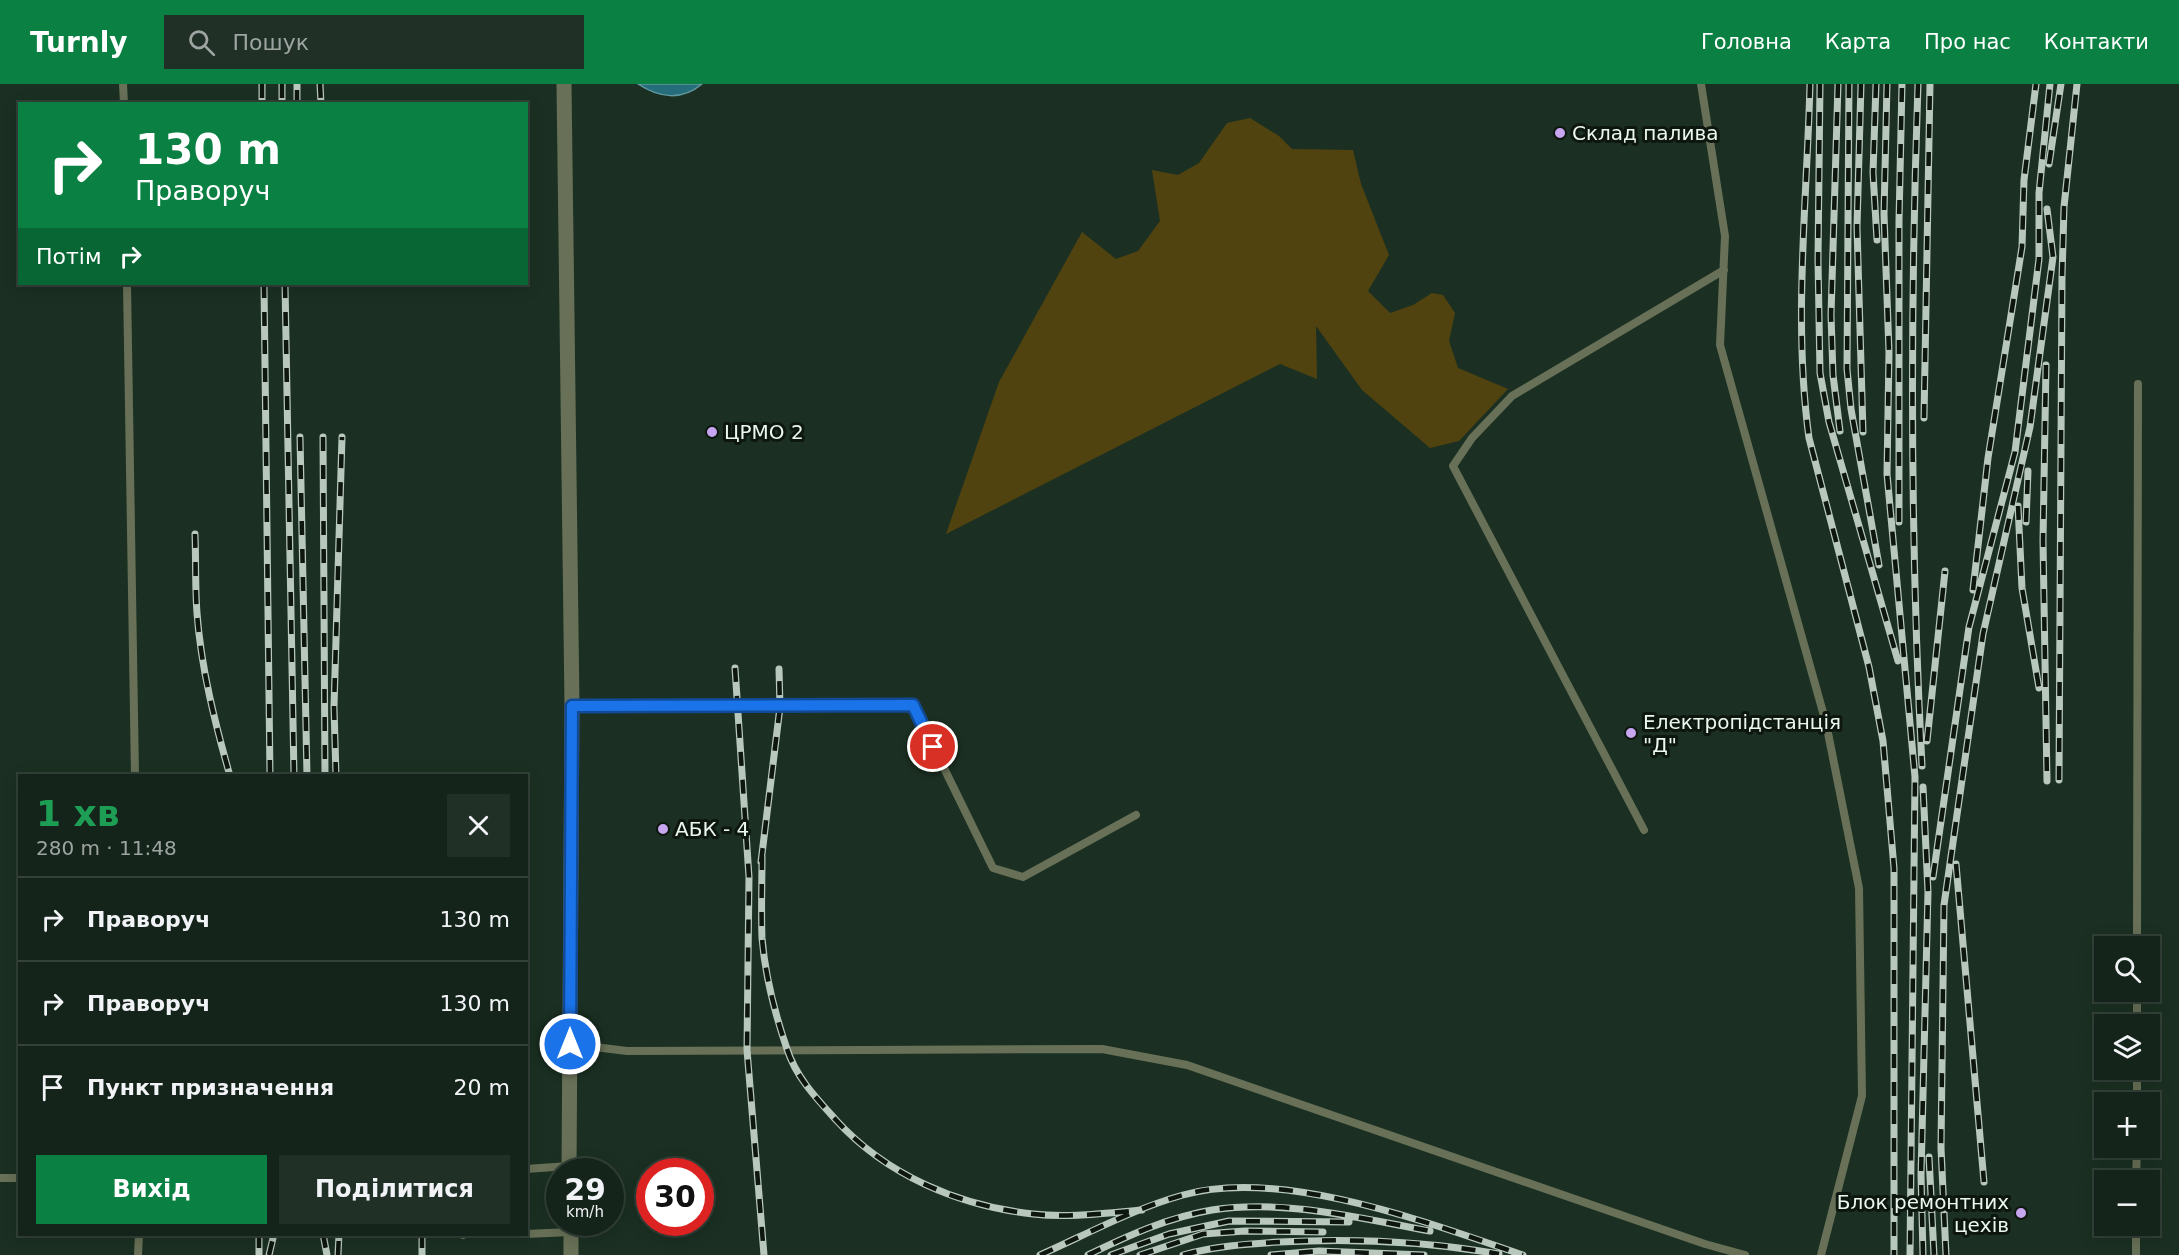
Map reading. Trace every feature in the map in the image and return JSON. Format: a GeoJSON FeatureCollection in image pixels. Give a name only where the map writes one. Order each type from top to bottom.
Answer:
{"type":"FeatureCollection","features":[{"type":"Feature","properties":{"kind":"street"},"geometry":{"type":"LineString","coordinates":[[564,84],[572,706],[569,1158]]}},
{"type":"Feature","properties":{"kind":"street"},"geometry":{"type":"LineString","coordinates":[[571,1236],[571,1255]]}},
{"type":"Feature","properties":{"kind":"lane"},"geometry":{"type":"LineString","coordinates":[[123,84],[124,102]]}},
{"type":"Feature","properties":{"kind":"lane"},"geometry":{"type":"LineString","coordinates":[[1701,84],[1725,236],[1720,345],[1826,723],[1859,888],[1862,1096],[1821,1255]]}},
{"type":"Feature","properties":{"kind":"lane"},"geometry":{"type":"LineString","coordinates":[[1644,830],[1453,466],[1472,438],[1512,396],[1724,270]]}},
{"type":"Feature","properties":{"kind":"lane"},"geometry":{"type":"LineString","coordinates":[[127,285],[135,774]]}},
{"type":"Feature","properties":{"kind":"lane"},"geometry":{"type":"LineString","coordinates":[[2137,936],[2138,384]]}},
{"type":"Feature","properties":{"kind":"lane"},"geometry":{"type":"LineString","coordinates":[[572,706],[913,705],[993,868],[1023,877],[1136,815]]}},
{"type":"Feature","properties":{"kind":"lane"},"geometry":{"type":"LineString","coordinates":[[570,1044],[627,1051],[1102,1049],[1187,1065],[1705,1244],[1745,1255]]}},
{"type":"Feature","properties":{"kind":"lane"},"geometry":{"type":"LineString","coordinates":[[528,1169],[546,1169]]}},
{"type":"Feature","properties":{"kind":"lane"},"geometry":{"type":"LineString","coordinates":[[0,1178],[18,1178]]}},
{"type":"Feature","properties":{"kind":"lane"},"geometry":{"type":"LineString","coordinates":[[528,1234],[546,1231]]}},
{"type":"Feature","properties":{"kind":"lane"},"geometry":{"type":"LineString","coordinates":[[138,1255],[139,1236]]}},
{"type":"Feature","properties":{"kind":"lane"},"geometry":{"type":"LineString","coordinates":[[2136,1236],[2136,1255]]}},
{"type":"Feature","properties":{"kind":"shaded area"},"geometry":{"type":"Polygon","coordinates":[[[1250,118],[1279,136],[1292,149],[1353,150],[1361,184],[1389,255],[1368,291],[1390,313],[1413,305],[1432,293],[1443,295],[1455,313],[1449,341],[1458,368],[1508,389],[1459,441],[1430,448],[1362,390],[1316,326],[1317,379],[1280,364],[946,534],[999,382],[1082,232],[1116,259],[1138,251],[1160,221],[1152,170],[1178,175],[1199,163],[1227,123],[1250,118]]]}},
{"type":"Feature","properties":{"kind":"water"},"geometry":{"type":"Polygon","coordinates":[[[638,84],[702,84],[687,93],[670,96],[646,89],[638,84]]]}},
{"type":"Feature","properties":{"kind":"railway"},"geometry":{"type":"LineString","coordinates":[[262,84],[262,102]]}},
{"type":"Feature","properties":{"kind":"railway"},"geometry":{"type":"LineString","coordinates":[[282,84],[282,102]]}},
{"type":"Feature","properties":{"kind":"railway"},"geometry":{"type":"LineString","coordinates":[[297,84],[297,102]]}},
{"type":"Feature","properties":{"kind":"railway"},"geometry":{"type":"LineString","coordinates":[[320,84],[321,102]]}},
{"type":"Feature","properties":{"kind":"railway"},"geometry":{"type":"LineString","coordinates":[[1810,84],[1801,306],[1804,394],[1809,438],[1869,667],[1883,741],[1894,868],[1894,1255]]}},
{"type":"Feature","properties":{"kind":"railway"},"geometry":{"type":"LineString","coordinates":[[1820,84],[1818,260],[1820,373],[1829,422],[1898,661]]}},
{"type":"Feature","properties":{"kind":"railway"},"geometry":{"type":"LineString","coordinates":[[1838,84],[1831,315],[1833,375],[1840,431]]}},
{"type":"Feature","properties":{"kind":"railway"},"geometry":{"type":"LineString","coordinates":[[1849,84],[1847,369],[1851,409],[1879,565]]}},
{"type":"Feature","properties":{"kind":"railway"},"geometry":{"type":"LineString","coordinates":[[1861,84],[1857,227],[1863,432]]}},
{"type":"Feature","properties":{"kind":"railway"},"geometry":{"type":"LineString","coordinates":[[1876,84],[1873,173],[1877,240]]}},
{"type":"Feature","properties":{"kind":"railway"},"geometry":{"type":"LineString","coordinates":[[1887,84],[1884,214],[1889,352],[1887,474],[1915,777],[1910,1255]]}},
{"type":"Feature","properties":{"kind":"railway"},"geometry":{"type":"LineString","coordinates":[[1899,522],[1899,221],[1902,84]]}},
{"type":"Feature","properties":{"kind":"railway"},"geometry":{"type":"LineString","coordinates":[[1918,84],[1914,255],[1913,510],[1922,766]]}},
{"type":"Feature","properties":{"kind":"railway"},"geometry":{"type":"LineString","coordinates":[[1924,418],[1930,84]]}},
{"type":"Feature","properties":{"kind":"railway"},"geometry":{"type":"LineString","coordinates":[[1973,590],[1988,458],[2022,247],[2024,180],[2036,84]]}},
{"type":"Feature","properties":{"kind":"railway"},"geometry":{"type":"LineString","coordinates":[[1933,877],[1969,627],[2015,452],[2039,259],[2039,193],[2050,84]]}},
{"type":"Feature","properties":{"kind":"railway"},"geometry":{"type":"LineString","coordinates":[[2049,164],[2061,84]]}},
{"type":"Feature","properties":{"kind":"railway"},"geometry":{"type":"LineString","coordinates":[[2059,780],[2062,277],[2064,207],[2077,84]]}},
{"type":"Feature","properties":{"kind":"railway"},"geometry":{"type":"LineString","coordinates":[[1946,1255],[1941,1148],[1944,905],[1983,634],[2030,427],[2053,257],[2047,209]]}},
{"type":"Feature","properties":{"kind":"railway"},"geometry":{"type":"LineString","coordinates":[[264,285],[270,774]]}},
{"type":"Feature","properties":{"kind":"railway"},"geometry":{"type":"LineString","coordinates":[[285,285],[294,774]]}},
{"type":"Feature","properties":{"kind":"railway"},"geometry":{"type":"LineString","coordinates":[[2046,365],[2043,541],[2047,781]]}},
{"type":"Feature","properties":{"kind":"railway"},"geometry":{"type":"LineString","coordinates":[[300,437],[307,774]]}},
{"type":"Feature","properties":{"kind":"railway"},"geometry":{"type":"LineString","coordinates":[[323,437],[325,774]]}},
{"type":"Feature","properties":{"kind":"railway"},"geometry":{"type":"LineString","coordinates":[[336,774],[334,707],[342,437]]}},
{"type":"Feature","properties":{"kind":"railway"},"geometry":{"type":"LineString","coordinates":[[2026,522],[2028,471]]}},
{"type":"Feature","properties":{"kind":"railway"},"geometry":{"type":"LineString","coordinates":[[2018,506],[2022,588],[2039,688]]}},
{"type":"Feature","properties":{"kind":"railway"},"geometry":{"type":"LineString","coordinates":[[195,534],[199,634],[205,675],[229,774]]}},
{"type":"Feature","properties":{"kind":"railway"},"geometry":{"type":"LineString","coordinates":[[1927,741],[1945,571]]}},
{"type":"Feature","properties":{"kind":"railway"},"geometry":{"type":"LineString","coordinates":[[735,668],[749,877],[747,1050],[764,1255]]}},
{"type":"Feature","properties":{"kind":"railway"},"geometry":{"type":"LineString","coordinates":[[761,862],[780,707],[779,669]]}},
{"type":"Feature","properties":{"kind":"railway"},"geometry":{"type":"LineString","coordinates":[[1923,787],[1928,892],[1921,1175],[1923,1255]]}},
{"type":"Feature","properties":{"kind":"railway"},"geometry":{"type":"LineString","coordinates":[[762,856],[763,952],[778,1022],[791,1059],[807,1087],[856,1140],[901,1172],[926,1185],[978,1204],[1047,1215],[1087,1215],[1142,1210]]}},
{"type":"Feature","properties":{"kind":"railway"},"geometry":{"type":"LineString","coordinates":[[1956,864],[1984,1182]]}},
{"type":"Feature","properties":{"kind":"railway"},"geometry":{"type":"LineString","coordinates":[[1929,1157],[1934,1255]]}},
{"type":"Feature","properties":{"kind":"railway"},"geometry":{"type":"LineString","coordinates":[[1040,1255],[1164,1201],[1222,1188],[1264,1188],[1309,1193],[1354,1202],[1444,1228],[1523,1255]]}},
{"type":"Feature","properties":{"kind":"railway"},"geometry":{"type":"LineString","coordinates":[[1088,1255],[1164,1222],[1196,1213],[1239,1207],[1294,1208],[1430,1231]]}},
{"type":"Feature","properties":{"kind":"railway"},"geometry":{"type":"LineString","coordinates":[[1111,1255],[1169,1234],[1229,1221],[1349,1222]]}},
{"type":"Feature","properties":{"kind":"railway"},"geometry":{"type":"LineString","coordinates":[[1140,1255],[1203,1234],[1245,1231],[1323,1232]]}},
{"type":"Feature","properties":{"kind":"railway"},"geometry":{"type":"LineString","coordinates":[[259,1236],[259,1255]]}},
{"type":"Feature","properties":{"kind":"railway"},"geometry":{"type":"LineString","coordinates":[[269,1255],[274,1236]]}},
{"type":"Feature","properties":{"kind":"railway"},"geometry":{"type":"LineString","coordinates":[[323,1236],[327,1255]]}},
{"type":"Feature","properties":{"kind":"railway"},"geometry":{"type":"LineString","coordinates":[[338,1255],[339,1236]]}},
{"type":"Feature","properties":{"kind":"railway"},"geometry":{"type":"LineString","coordinates":[[422,1236],[422,1255]]}},
{"type":"Feature","properties":{"kind":"railway"},"geometry":{"type":"LineString","coordinates":[[1183,1255],[1207,1249],[1243,1245],[1335,1240],[1417,1243],[1499,1254]]}},
{"type":"Feature","properties":{"kind":"railway"},"geometry":{"type":"LineString","coordinates":[[1271,1255],[1319,1251],[1424,1255]]}},
{"type":"Feature","properties":{"kind":"place","name":"Склад палива"},"geometry":{"type":"Point","coordinates":[1560,133]}},
{"type":"Feature","properties":{"kind":"place","name":"ЦРМО 2"},"geometry":{"type":"Point","coordinates":[712,432]}},
{"type":"Feature","properties":{"kind":"place","name":"Електропідстанція \"Д\""},"geometry":{"type":"Point","coordinates":[1631,733]}},
{"type":"Feature","properties":{"kind":"place","name":"АБК - 4"},"geometry":{"type":"Point","coordinates":[663,829]}},
{"type":"Feature","properties":{"kind":"place","name":"Блок ремонтних цехів"},"geometry":{"type":"Point","coordinates":[2021,1213]}},
{"type":"Feature","properties":{"kind":"route"},"geometry":{"type":"LineString","coordinates":[[570,1044],[572,706],[738,708],[913,705],[933,747]]}}]}
